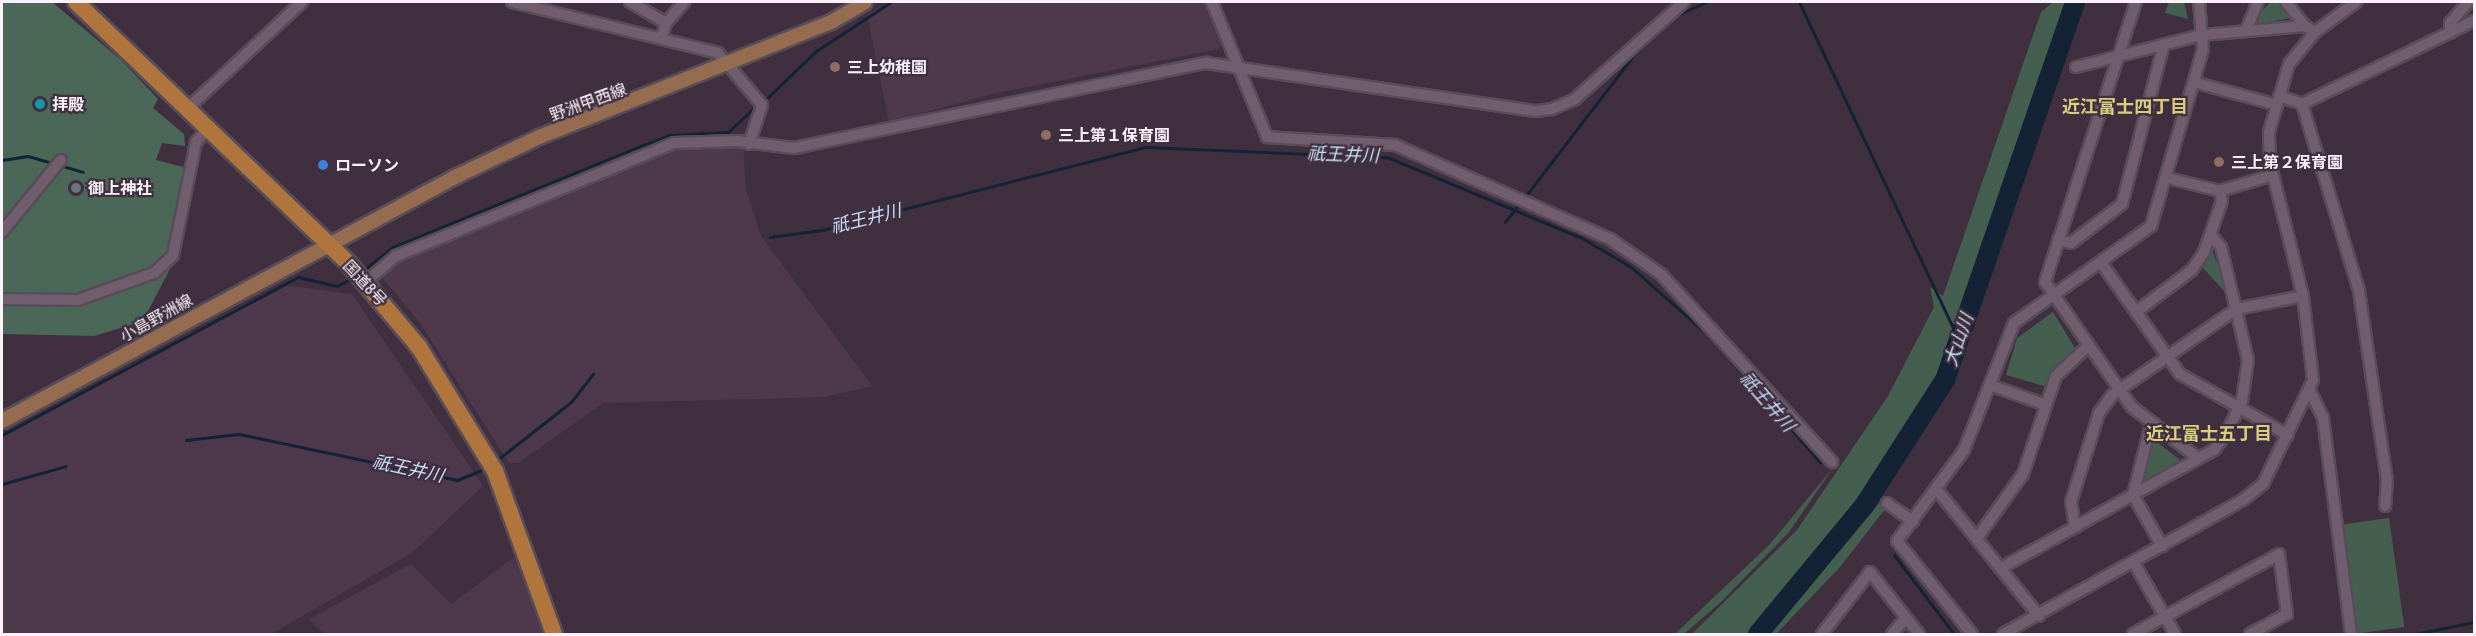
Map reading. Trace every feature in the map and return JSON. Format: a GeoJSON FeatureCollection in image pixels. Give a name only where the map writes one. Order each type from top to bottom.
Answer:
{"type":"FeatureCollection","features":[{"type":"Feature","properties":{"kind":"highway","name":"国道8号"},"geometry":{"type":"LineString","coordinates":[[76,2],[366,282],[424,344],[495,471],[554,634]]}},
{"type":"Feature","properties":{"kind":"main road","name":"野洲甲西線"},"geometry":{"type":"LineString","coordinates":[[328,245],[539,137],[831,22],[864,2]]}},
{"type":"Feature","properties":{"kind":"main road","name":"小島野洲線"},"geometry":{"type":"LineString","coordinates":[[2,421],[328,245]]}},
{"type":"Feature","properties":{"kind":"street"},"geometry":{"type":"LineString","coordinates":[[188,108],[302,2]]}},
{"type":"Feature","properties":{"kind":"street"},"geometry":{"type":"LineString","coordinates":[[512,2],[662,36],[718,53],[762,105],[749,144]]}},
{"type":"Feature","properties":{"kind":"street"},"geometry":{"type":"LineString","coordinates":[[630,2],[666,23]]}},
{"type":"Feature","properties":{"kind":"street"},"geometry":{"type":"LineString","coordinates":[[662,36],[666,23],[684,2]]}},
{"type":"Feature","properties":{"kind":"street"},"geometry":{"type":"LineString","coordinates":[[1212,2],[1267,137],[1395,145],[1610,238],[1662,275],[1832,462]]}},
{"type":"Feature","properties":{"kind":"street"},"geometry":{"type":"LineString","coordinates":[[366,282],[396,256],[674,142],[794,148],[1206,63],[1537,111],[1575,99],[1684,2]]}},
{"type":"Feature","properties":{"kind":"street"},"geometry":{"type":"LineString","coordinates":[[2136,2],[2044,282],[2120,390],[2151,424],[2198,458]]}},
{"type":"Feature","properties":{"kind":"street"},"geometry":{"type":"LineString","coordinates":[[1972,634],[1897,541],[1937,490],[1964,450],[2014,323],[2102,264],[2151,226],[2168,178],[2194,82],[2202,35],[2199,2]]}},
{"type":"Feature","properties":{"kind":"street"},"geometry":{"type":"LineString","coordinates":[[2246,31],[2258,2]]}},
{"type":"Feature","properties":{"kind":"street"},"geometry":{"type":"LineString","coordinates":[[2286,2],[2310,29]]}},
{"type":"Feature","properties":{"kind":"street"},"geometry":{"type":"LineString","coordinates":[[2076,67],[2202,35],[2310,29],[2356,2]]}},
{"type":"Feature","properties":{"kind":"street"},"geometry":{"type":"LineString","coordinates":[[2450,33],[2450,23],[2468,2]]}},
{"type":"Feature","properties":{"kind":"street"},"geometry":{"type":"LineString","coordinates":[[2194,82],[2278,101],[2302,104],[2475,21]]}},
{"type":"Feature","properties":{"kind":"street"},"geometry":{"type":"LineString","coordinates":[[2003,634],[2039,616],[2256,492],[2288,435],[2310,391],[2313,380],[2303,296],[2268,148],[2289,64],[2310,29]]}},
{"type":"Feature","properties":{"kind":"street"},"geometry":{"type":"LineString","coordinates":[[2058,240],[2071,243],[2122,204],[2164,44]]}},
{"type":"Feature","properties":{"kind":"street"},"geometry":{"type":"LineString","coordinates":[[2302,104],[2359,291],[2387,480],[2385,506]]}},
{"type":"Feature","properties":{"kind":"street"},"geometry":{"type":"LineString","coordinates":[[2,299],[78,300],[154,273],[173,255],[196,142],[208,128]]}},
{"type":"Feature","properties":{"kind":"street"},"geometry":{"type":"LineString","coordinates":[[2,232],[61,160]]}},
{"type":"Feature","properties":{"kind":"street"},"geometry":{"type":"LineString","coordinates":[[2168,178],[2220,191],[2273,175]]}},
{"type":"Feature","properties":{"kind":"street"},"geometry":{"type":"LineString","coordinates":[[2136,312],[2192,270],[2211,235],[2222,201],[2220,191]]}},
{"type":"Feature","properties":{"kind":"street"},"geometry":{"type":"LineString","coordinates":[[2001,568],[2214,450],[2238,410],[2248,380],[2248,360],[2221,247],[2211,235]]}},
{"type":"Feature","properties":{"kind":"street"},"geometry":{"type":"LineString","coordinates":[[2102,264],[2167,357],[2199,390],[2288,435]]}},
{"type":"Feature","properties":{"kind":"street"},"geometry":{"type":"LineString","coordinates":[[2075,526],[2071,502],[2099,414],[2120,390],[2236,309],[2303,296]]}},
{"type":"Feature","properties":{"kind":"street"},"geometry":{"type":"LineString","coordinates":[[1977,538],[2023,474],[2046,405],[2064,365],[2089,345]]}},
{"type":"Feature","properties":{"kind":"street"},"geometry":{"type":"LineString","coordinates":[[1989,385],[2046,405]]}},
{"type":"Feature","properties":{"kind":"street"},"geometry":{"type":"LineString","coordinates":[[2310,391],[2323,418],[2351,634]]}},
{"type":"Feature","properties":{"kind":"street"},"geometry":{"type":"LineString","coordinates":[[2151,424],[2133,495],[2162,546]]}},
{"type":"Feature","properties":{"kind":"street"},"geometry":{"type":"LineString","coordinates":[[1937,490],[2039,616]]}},
{"type":"Feature","properties":{"kind":"street"},"geometry":{"type":"LineString","coordinates":[[1887,503],[1914,521]]}},
{"type":"Feature","properties":{"kind":"street"},"geometry":{"type":"LineString","coordinates":[[2133,634],[2279,554],[2286,614],[2250,634]]}},
{"type":"Feature","properties":{"kind":"street"},"geometry":{"type":"LineString","coordinates":[[2134,562],[2175,634]]}},
{"type":"Feature","properties":{"kind":"street"},"geometry":{"type":"LineString","coordinates":[[1822,634],[1870,572],[1919,634]]}},
{"type":"Feature","properties":{"kind":"street"},"geometry":{"type":"LineString","coordinates":[[1892,634],[1906,618]]}},
{"type":"Feature","properties":{"kind":"shaded area"},"geometry":{"type":"Polygon","coordinates":[[[889,2],[1208,2],[1223,39],[1219,49],[997,93],[889,122],[867,15],[889,2]]]}},
{"type":"Feature","properties":{"kind":"shaded area"},"geometry":{"type":"Polygon","coordinates":[[[689,144],[743,146],[746,189],[761,236],[872,386],[825,397],[603,403],[518,463],[509,463],[420,323],[380,275],[403,258],[663,149],[689,144]]]}},
{"type":"Feature","properties":{"kind":"shaded area"},"geometry":{"type":"Polygon","coordinates":[[[284,285],[352,294],[483,486],[412,553],[271,634],[2,634],[2,436],[284,285]]]}},
{"type":"Feature","properties":{"kind":"shaded area"},"geometry":{"type":"Polygon","coordinates":[[[513,558],[526,575],[543,634],[324,634],[309,619],[411,564],[451,604],[513,558]]]}},
{"type":"Feature","properties":{"kind":"green space"},"geometry":{"type":"Polygon","coordinates":[[[2,2],[52,2],[121,60],[158,99],[153,108],[184,134],[185,146],[162,143],[156,160],[187,168],[174,261],[143,321],[94,336],[2,334],[2,2]]]}},
{"type":"Feature","properties":{"kind":"green space"},"geometry":{"type":"Polygon","coordinates":[[[2053,2],[2081,2],[2007,227],[1968,333],[1896,467],[1848,534],[1755,634],[1692,634],[1797,530],[1888,396],[1934,307],[1930,287],[1943,296],[2041,12],[2053,2]]]}},
{"type":"Feature","properties":{"kind":"green space"},"geometry":{"type":"Polygon","coordinates":[[[2169,2],[2184,2],[2188,19],[2165,13],[2169,2]]]}},
{"type":"Feature","properties":{"kind":"green space"},"geometry":{"type":"Polygon","coordinates":[[[2271,2],[2279,2],[2290,18],[2258,24],[2253,19],[2271,2]]]}},
{"type":"Feature","properties":{"kind":"green space"},"geometry":{"type":"Polygon","coordinates":[[[2212,250],[2226,286],[2225,292],[2203,268],[2212,250]]]}},
{"type":"Feature","properties":{"kind":"green space"},"geometry":{"type":"Polygon","coordinates":[[[2053,312],[2075,348],[2044,386],[2006,375],[2017,338],[2053,312]]]}},
{"type":"Feature","properties":{"kind":"green space"},"geometry":{"type":"Polygon","coordinates":[[[2153,439],[2183,462],[2141,487],[2140,480],[2153,439]]]}},
{"type":"Feature","properties":{"kind":"green space"},"geometry":{"type":"Polygon","coordinates":[[[1833,468],[1789,532],[1721,602],[1684,634],[1675,634],[1769,545],[1833,468]]]}},
{"type":"Feature","properties":{"kind":"green space"},"geometry":{"type":"Polygon","coordinates":[[[1880,502],[1886,508],[1840,567],[1776,634],[1766,634],[1880,502]]]}},
{"type":"Feature","properties":{"kind":"green space"},"geometry":{"type":"Polygon","coordinates":[[[2389,518],[2404,627],[2358,633],[2342,525],[2389,518]]]}},
{"type":"Feature","properties":{"kind":"waterway"},"geometry":{"type":"LineString","coordinates":[[763,102],[816,51],[891,2]]}},
{"type":"Feature","properties":{"kind":"waterway"},"geometry":{"type":"LineString","coordinates":[[1675,16],[1706,2]]}},
{"type":"Feature","properties":{"kind":"waterway"},"geometry":{"type":"LineString","coordinates":[[1799,2],[1959,341]]}},
{"type":"Feature","properties":{"kind":"waterway","name":"大山川"},"geometry":{"type":"LineString","coordinates":[[1758,634],[1864,506],[1945,380],[2075,2]]}},
{"type":"Feature","properties":{"kind":"waterway"},"geometry":{"type":"LineString","coordinates":[[1524,198],[1632,57],[1670,21]]}},
{"type":"Feature","properties":{"kind":"waterway"},"geometry":{"type":"LineString","coordinates":[[361,272],[393,247],[638,147],[670,135],[728,132],[757,105]]}},
{"type":"Feature","properties":{"kind":"waterway","name":"祇王井川"},"geometry":{"type":"LineString","coordinates":[[770,237],[822,230],[1145,147],[1387,157],[1582,238],[1631,267],[1710,337],[1820,462]]}},
{"type":"Feature","properties":{"kind":"waterway"},"geometry":{"type":"LineString","coordinates":[[2,160],[28,156],[83,172]]}},
{"type":"Feature","properties":{"kind":"waterway","name":"祇王井川"},"geometry":{"type":"LineString","coordinates":[[1505,222],[1520,203]]}},
{"type":"Feature","properties":{"kind":"waterway"},"geometry":{"type":"LineString","coordinates":[[2,435],[298,277],[337,286],[354,277]]}},
{"type":"Feature","properties":{"kind":"waterway","name":"祇王井川"},"geometry":{"type":"LineString","coordinates":[[497,460],[571,402],[593,374]]}},
{"type":"Feature","properties":{"kind":"waterway","name":"祇王井川"},"geometry":{"type":"LineString","coordinates":[[186,440],[239,434],[457,480],[487,468]]}},
{"type":"Feature","properties":{"kind":"waterway","name":"祇王井川"},"geometry":{"type":"LineString","coordinates":[[2,484],[66,466]]}},
{"type":"Feature","properties":{"kind":"waterway","name":"祇王井川"},"geometry":{"type":"LineString","coordinates":[[1894,555],[1954,634]]}},
{"type":"Feature","properties":{"kind":"waterway","name":"祇王井川"},"geometry":{"type":"LineString","coordinates":[[2415,634],[2474,622]]}},
{"type":"Feature","properties":{"kind":"place","name":"三上幼稚園"},"geometry":{"type":"Point","coordinates":[835,67]}},
{"type":"Feature","properties":{"kind":"place","name":"拝殿"},"geometry":{"type":"Point","coordinates":[40,104]}},
{"type":"Feature","properties":{"kind":"place","name":"三上第１保育園"},"geometry":{"type":"Point","coordinates":[1046,135]}},
{"type":"Feature","properties":{"kind":"place","name":"三上第２保育園"},"geometry":{"type":"Point","coordinates":[2219,162]}},
{"type":"Feature","properties":{"kind":"place","name":"ローソン"},"geometry":{"type":"Point","coordinates":[323,165]}},
{"type":"Feature","properties":{"kind":"place","name":"御上神社"},"geometry":{"type":"Point","coordinates":[76,188]}},
{"type":"Feature","properties":{"kind":"district","name":"近江富士四丁目"},"geometry":{"type":"Point","coordinates":[2125,107]}},
{"type":"Feature","properties":{"kind":"district","name":"近江富士五丁目"},"geometry":{"type":"Point","coordinates":[2209,434]}}]}
